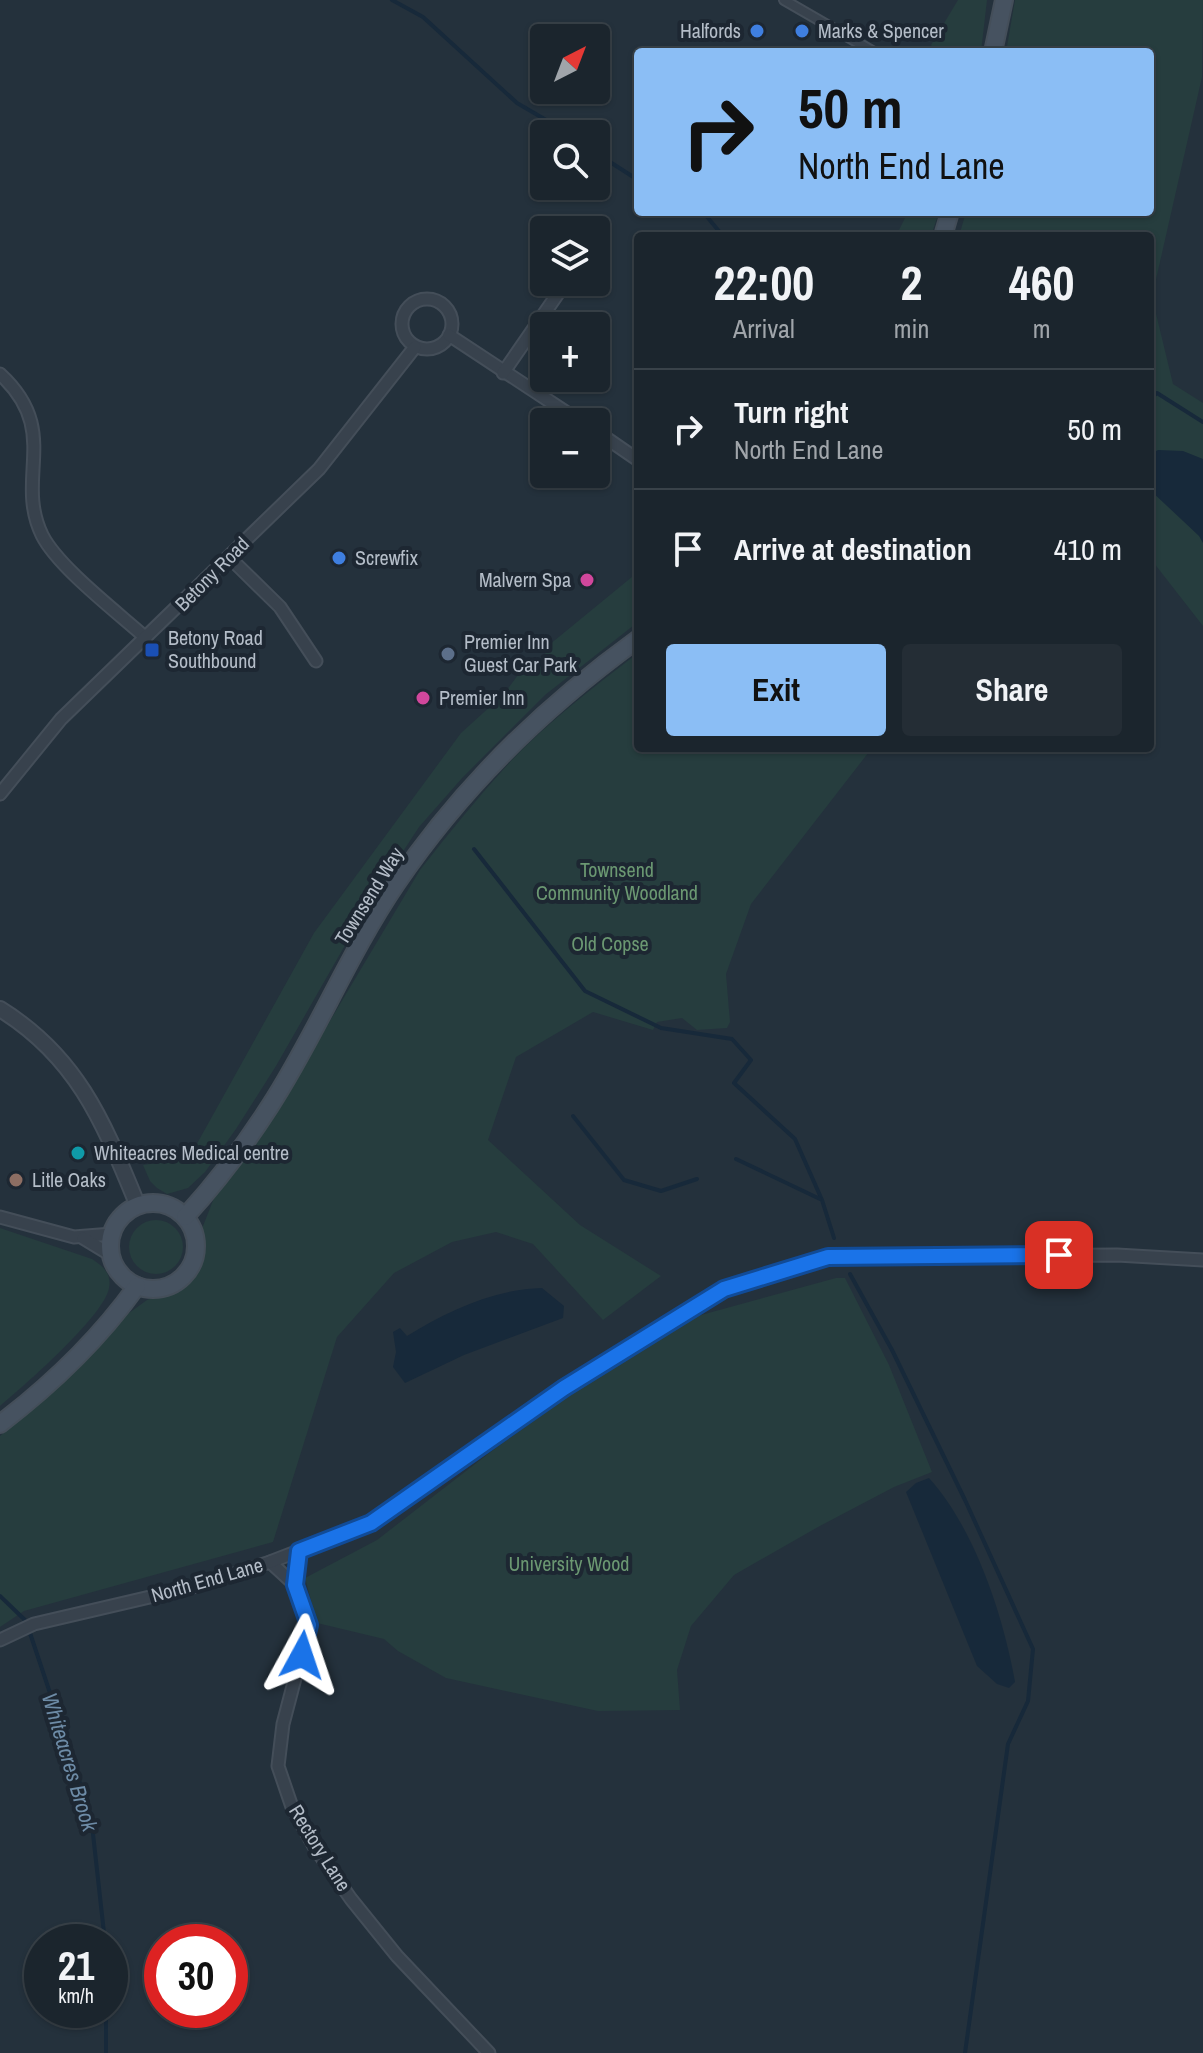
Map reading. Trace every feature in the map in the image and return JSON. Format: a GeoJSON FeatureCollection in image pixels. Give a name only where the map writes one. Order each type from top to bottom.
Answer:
{"type":"FeatureCollection","features":[{"type":"Feature","properties":{"kind":"main road"},"geometry":{"type":"LineString","coordinates":[[994,48],[1004,0]]}},
{"type":"Feature","properties":{"kind":"main road","name":"Townsend Way"},"geometry":{"type":"LineString","coordinates":[[185,1217],[230,1163],[271,1105],[395,885],[468,790],[532,724],[634,642]]}},
{"type":"Feature","properties":{"kind":"main road"},"geometry":{"type":"LineString","coordinates":[[155,1203],[172,1207],[185,1217],[193,1230],[195,1258],[189,1271],[178,1282],[165,1288],[151,1290],[137,1286],[120,1274],[111,1255],[112,1234],[122,1216],[138,1206],[155,1203]]}},
{"type":"Feature","properties":{"kind":"main road"},"geometry":{"type":"LineString","coordinates":[[0,1424],[36,1396],[76,1357],[137,1286]]}},
{"type":"Feature","properties":{"kind":"street"},"geometry":{"type":"LineString","coordinates":[[784,0],[868,48]]}},
{"type":"Feature","properties":{"kind":"street"},"geometry":{"type":"LineString","coordinates":[[503,373],[556,296]]}},
{"type":"Feature","properties":{"kind":"street"},"geometry":{"type":"LineString","coordinates":[[435,301],[450,315],[452,325],[449,335],[441,345],[428,350],[415,347],[402,330],[402,318],[407,309],[417,302],[435,301]]}},
{"type":"Feature","properties":{"kind":"street"},"geometry":{"type":"LineString","coordinates":[[449,335],[559,408]]}},
{"type":"Feature","properties":{"kind":"street","name":"Betony Road"},"geometry":{"type":"LineString","coordinates":[[0,794],[61,719],[319,469],[415,347]]}},
{"type":"Feature","properties":{"kind":"street"},"geometry":{"type":"LineString","coordinates":[[0,374],[24,403],[34,430],[34,508],[41,533],[54,554],[146,638]]}},
{"type":"Feature","properties":{"kind":"street"},"geometry":{"type":"LineString","coordinates":[[610,441],[634,457]]}},
{"type":"Feature","properties":{"kind":"street"},"geometry":{"type":"LineString","coordinates":[[229,557],[280,607],[316,661]]}},
{"type":"Feature","properties":{"kind":"street"},"geometry":{"type":"LineString","coordinates":[[1,1010],[40,1038],[69,1067],[101,1117],[138,1206]]}},
{"type":"Feature","properties":{"kind":"street"},"geometry":{"type":"LineString","coordinates":[[0,1217],[83,1238],[112,1234]]}},
{"type":"Feature","properties":{"kind":"street"},"geometry":{"type":"LineString","coordinates":[[83,1238],[111,1255]]}},
{"type":"Feature","properties":{"kind":"street","name":"North End Lane"},"geometry":{"type":"LineString","coordinates":[[0,1640],[34,1624],[197,1586],[371,1523],[564,1388],[724,1289],[828,1257],[1117,1255],[1203,1260]]}},
{"type":"Feature","properties":{"kind":"street"},"geometry":{"type":"LineString","coordinates":[[295,1585],[299,1551]]}},
{"type":"Feature","properties":{"kind":"street","name":"Rectory Lane"},"geometry":{"type":"LineString","coordinates":[[270,1562],[295,1585],[309,1625],[283,1724],[278,1766],[292,1807],[315,1848],[351,1899],[397,1956],[489,2053]]}},
{"type":"Feature","properties":{"kind":"green space"},"geometry":{"type":"Polygon","coordinates":[[[958,0],[987,0],[981,48],[933,48],[931,45],[958,0]]]}},
{"type":"Feature","properties":{"kind":"green space"},"geometry":{"type":"Polygon","coordinates":[[[1015,0],[1203,0],[1202,77],[1154,288],[1154,232],[960,232],[965,216],[1154,216],[1154,48],[1007,48],[1015,0]]]}},
{"type":"Feature","properties":{"kind":"green space"},"geometry":{"type":"Polygon","coordinates":[[[906,216],[938,216],[932,232],[898,232],[906,216]]]}},
{"type":"Feature","properties":{"kind":"green space"},"geometry":{"type":"Polygon","coordinates":[[[1154,305],[1173,384],[1203,403],[1203,626],[1154,563],[1154,305]]]}},
{"type":"Feature","properties":{"kind":"green space"},"geometry":{"type":"Polygon","coordinates":[[[634,575],[634,625],[545,695],[463,777],[419,827],[368,905],[276,1066],[205,1172],[188,1188],[167,1194],[157,1188],[143,1165],[189,1158],[314,933],[461,733],[504,694],[518,675],[551,649],[549,645],[634,575]]]}},
{"type":"Feature","properties":{"kind":"green space","name":"Townsend Community Woodland"},"geometry":{"type":"Polygon","coordinates":[[[634,656],[634,752],[869,752],[751,904],[726,974],[730,1022],[727,1028],[697,1030],[682,1018],[657,1022],[653,1030],[593,1012],[516,1057],[488,1140],[580,1225],[661,1276],[603,1320],[533,1244],[496,1232],[452,1242],[394,1273],[337,1337],[273,1542],[24,1611],[0,1627],[0,1436],[74,1372],[118,1321],[147,1300],[186,1285],[203,1261],[203,1226],[214,1198],[275,1113],[420,870],[511,761],[572,705],[634,656]]]}},
{"type":"Feature","properties":{"kind":"green space"},"geometry":{"type":"Polygon","coordinates":[[[156,1220],[175,1228],[183,1247],[175,1266],[156,1274],[137,1266],[129,1247],[137,1228],[156,1220]]]}},
{"type":"Feature","properties":{"kind":"green space"},"geometry":{"type":"Polygon","coordinates":[[[0,1228],[92,1259],[106,1271],[110,1283],[104,1300],[79,1332],[0,1406],[0,1228]]]}},
{"type":"Feature","properties":{"kind":"green space","name":"University Wood"},"geometry":{"type":"Polygon","coordinates":[[[845,1278],[889,1365],[932,1472],[894,1487],[734,1575],[691,1626],[677,1670],[680,1710],[598,1711],[446,1678],[398,1651],[384,1639],[317,1623],[305,1578],[377,1540],[497,1447],[632,1351],[683,1320],[845,1278]]]}},
{"type":"Feature","properties":{"kind":"water"},"geometry":{"type":"Polygon","coordinates":[[[1183,451],[1203,459],[1203,543],[1154,494],[1154,452],[1183,451]]]}},
{"type":"Feature","properties":{"kind":"water"},"geometry":{"type":"Polygon","coordinates":[[[542,1288],[564,1306],[563,1318],[464,1355],[405,1383],[393,1367],[396,1352],[393,1332],[400,1328],[407,1336],[472,1303],[507,1292],[542,1288]]]}},
{"type":"Feature","properties":{"kind":"water"},"geometry":{"type":"Polygon","coordinates":[[[929,1478],[960,1522],[985,1574],[1010,1656],[1015,1682],[1009,1688],[997,1684],[977,1666],[906,1492],[916,1483],[929,1478]]]}},
{"type":"Feature","properties":{"kind":"waterway"},"geometry":{"type":"LineString","coordinates":[[392,0],[423,17],[517,103],[546,120]]}},
{"type":"Feature","properties":{"kind":"waterway"},"geometry":{"type":"LineString","coordinates":[[610,162],[634,177]]}},
{"type":"Feature","properties":{"kind":"waterway"},"geometry":{"type":"LineString","coordinates":[[706,216],[720,232]]}},
{"type":"Feature","properties":{"kind":"waterway"},"geometry":{"type":"LineString","coordinates":[[1154,395],[1157,393],[1203,422]]}},
{"type":"Feature","properties":{"kind":"waterway"},"geometry":{"type":"LineString","coordinates":[[474,849],[585,991],[661,1028],[732,1039],[751,1060],[734,1083],[795,1139],[822,1200],[834,1238]]}},
{"type":"Feature","properties":{"kind":"waterway"},"geometry":{"type":"LineString","coordinates":[[573,1116],[624,1180],[661,1191],[697,1179]]}},
{"type":"Feature","properties":{"kind":"waterway"},"geometry":{"type":"LineString","coordinates":[[736,1159],[820,1199]]}},
{"type":"Feature","properties":{"kind":"waterway"},"geometry":{"type":"LineString","coordinates":[[850,1274],[892,1350],[1033,1649],[1028,1701],[1008,1744],[965,2053]]}},
{"type":"Feature","properties":{"kind":"waterway","name":"Whiteacres Brook"},"geometry":{"type":"LineString","coordinates":[[0,1596],[26,1621],[91,1816],[103,1924]]}},
{"type":"Feature","properties":{"kind":"waterway","name":"Whiteacres Brook"},"geometry":{"type":"LineString","coordinates":[[106,2028],[106,2053]]}},
{"type":"Feature","properties":{"kind":"place","name":"Halfords"},"geometry":{"type":"Point","coordinates":[757,31]}},
{"type":"Feature","properties":{"kind":"place","name":"Marks & Spencer"},"geometry":{"type":"Point","coordinates":[802,31]}},
{"type":"Feature","properties":{"kind":"place","name":"Screwfix"},"geometry":{"type":"Point","coordinates":[339,558]}},
{"type":"Feature","properties":{"kind":"place","name":"Malvern Spa"},"geometry":{"type":"Point","coordinates":[587,580]}},
{"type":"Feature","properties":{"kind":"place","name":"Betony Road Southbound"},"geometry":{"type":"Point","coordinates":[152,650]}},
{"type":"Feature","properties":{"kind":"place","name":"Premier Inn Guest Car Park"},"geometry":{"type":"Point","coordinates":[448,654]}},
{"type":"Feature","properties":{"kind":"place","name":"Premier Inn"},"geometry":{"type":"Point","coordinates":[423,698]}},
{"type":"Feature","properties":{"kind":"place","name":"Whiteacres Medical centre"},"geometry":{"type":"Point","coordinates":[78,1153]}},
{"type":"Feature","properties":{"kind":"place","name":"Litle Oaks"},"geometry":{"type":"Point","coordinates":[16,1180]}},
{"type":"Feature","properties":{"kind":"route"},"geometry":{"type":"LineString","coordinates":[[302,1655],[309,1625],[295,1585],[299,1551],[371,1523],[564,1388],[724,1289],[828,1257],[1059,1255]]}},
{"type":"Feature","properties":{"kind":"park label","name":"Old Copse"},"geometry":{"type":"Point","coordinates":[610,944]}}]}
